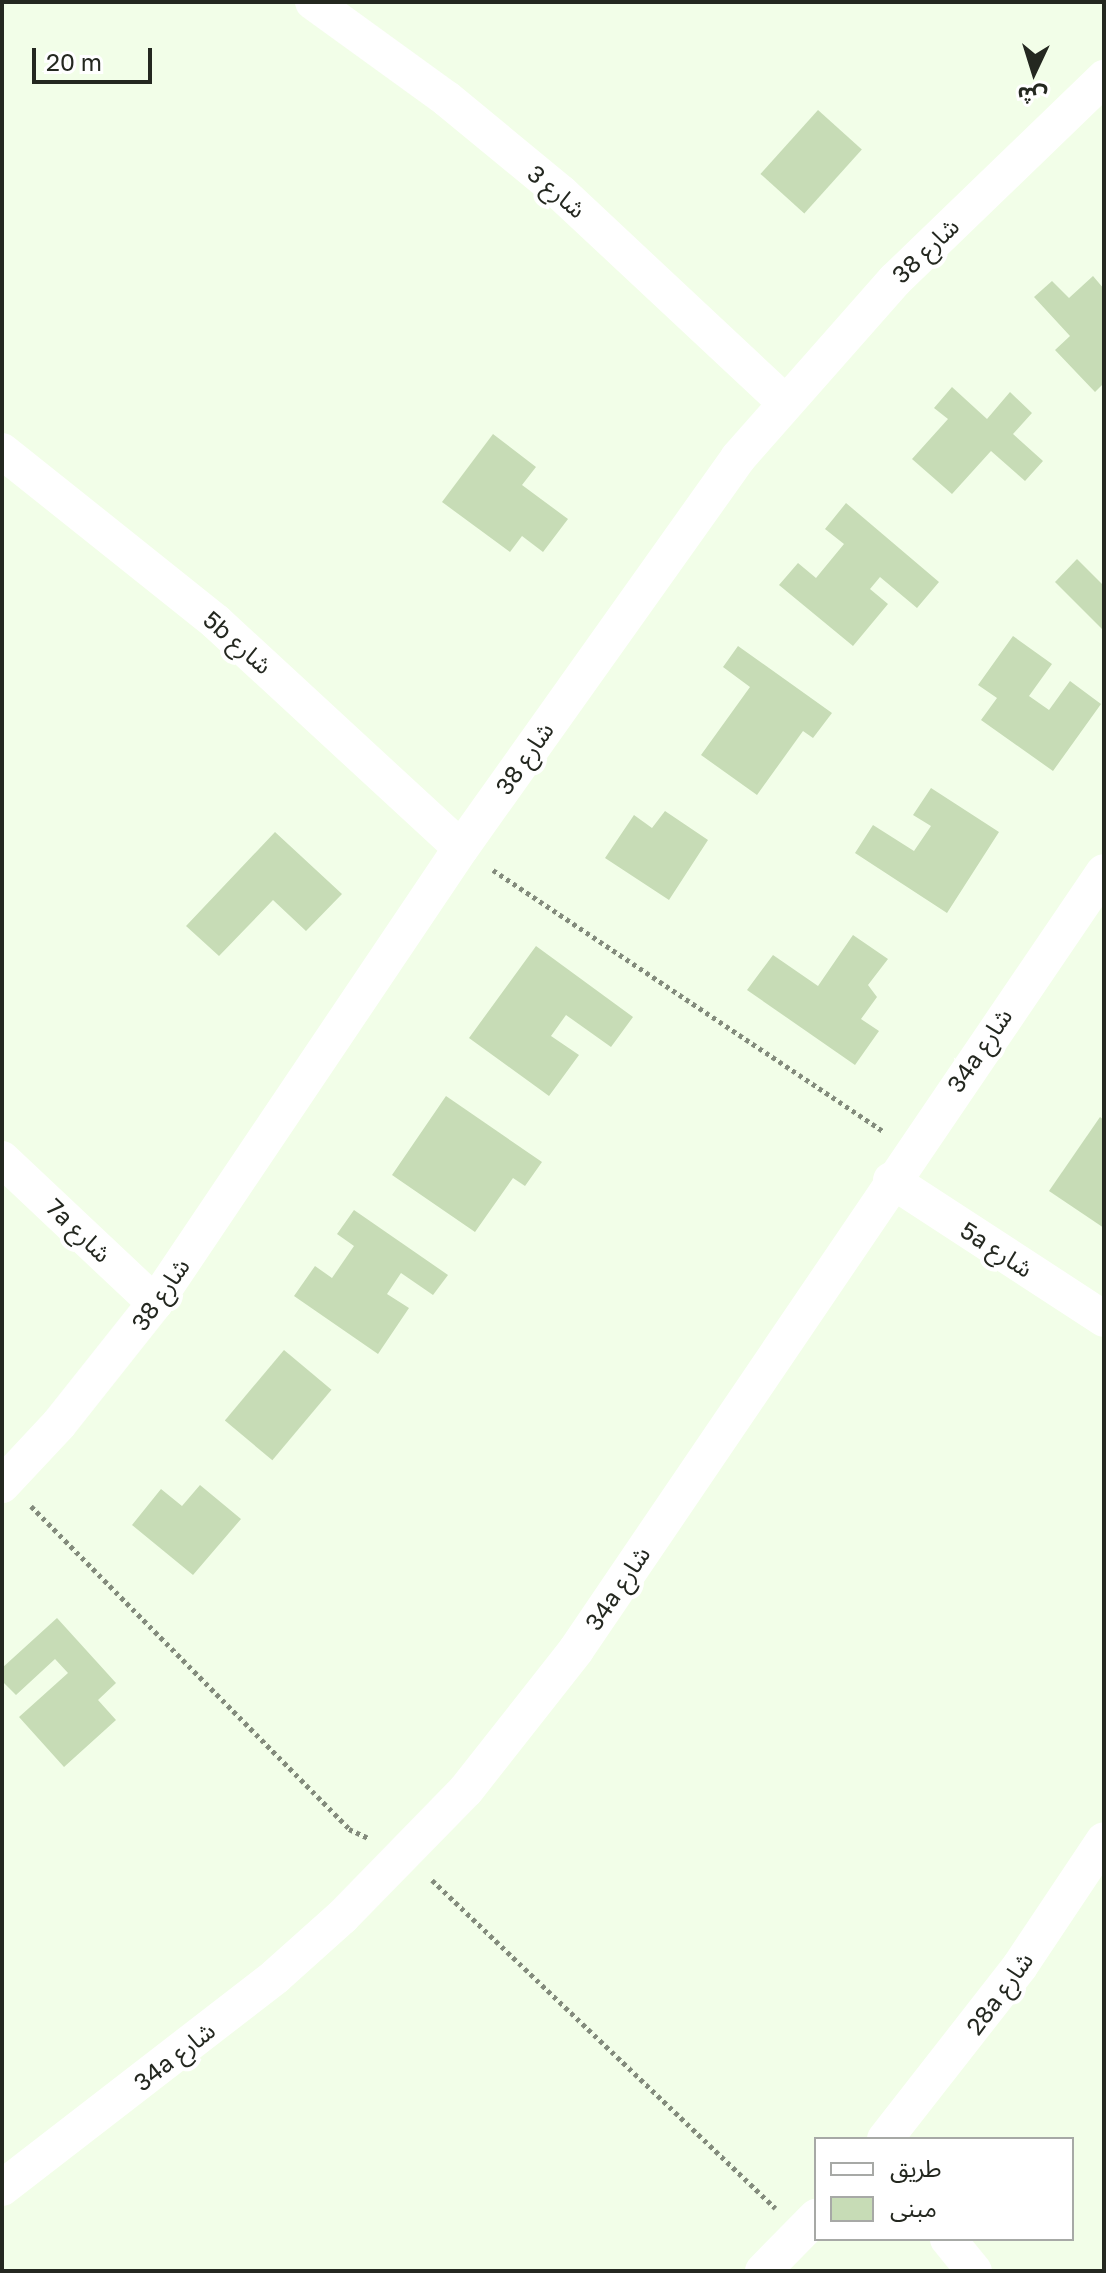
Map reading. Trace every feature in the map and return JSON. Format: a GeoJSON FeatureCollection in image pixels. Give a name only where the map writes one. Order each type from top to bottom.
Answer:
{"type":"FeatureCollection","features":[{"type":"Feature","properties":{"kind":"street","name":"شارع 3"},"geometry":{"type":"LineString","coordinates":[[313,2],[447,99],[561,193],[783,401]]}},
{"type":"Feature","properties":{"kind":"street","name":"شارع 38"},"geometry":{"type":"LineString","coordinates":[[2,1485],[69,1412],[155,1303],[461,848],[695,515],[783,401],[895,280],[1104,78]]}},
{"type":"Feature","properties":{"kind":"street","name":"5b شارع"},"geometry":{"type":"LineString","coordinates":[[2,451],[216,622],[461,848]]}},
{"type":"Feature","properties":{"kind":"street","name":"34a شارع"},"geometry":{"type":"LineString","coordinates":[[2,2188],[276,1976],[374,1886],[466,1790],[576,1650],[911,1150],[1104,872]]}},
{"type":"Feature","properties":{"kind":"street","name":"7a شارع"},"geometry":{"type":"LineString","coordinates":[[2,1159],[155,1303]]}},
{"type":"Feature","properties":{"kind":"street","name":"5a شارع"},"geometry":{"type":"LineString","coordinates":[[891,1180],[1104,1319]]}},
{"type":"Feature","properties":{"kind":"street","name":"28a شارع"},"geometry":{"type":"LineString","coordinates":[[887,2137],[1011,1978],[1104,1840]]}},
{"type":"Feature","properties":{"kind":"street"},"geometry":{"type":"LineString","coordinates":[[763,2271],[814,2219]]}},
{"type":"Feature","properties":{"kind":"street"},"geometry":{"type":"LineString","coordinates":[[950,2241],[974,2271]]}},
{"type":"Feature","properties":{"kind":"path"},"geometry":{"type":"LineString","coordinates":[[461,848],[911,1150]]}},
{"type":"Feature","properties":{"kind":"building"},"geometry":{"type":"Polygon","coordinates":[[[818,110],[862,149],[804,213],[760,174],[818,110]]]}},
{"type":"Feature","properties":{"kind":"building"},"geometry":{"type":"Polygon","coordinates":[[[1093,276],[1104,289],[1104,383],[1095,392],[1055,350],[1070,336],[1034,297],[1052,281],[1069,298],[1093,276]]]}},
{"type":"Feature","properties":{"kind":"building"},"geometry":{"type":"Polygon","coordinates":[[[952,387],[987,419],[1010,392],[1032,413],[1013,434],[1043,461],[1025,481],[991,451],[952,494],[912,459],[948,419],[934,408],[952,387]]]}},
{"type":"Feature","properties":{"kind":"building"},"geometry":{"type":"Polygon","coordinates":[[[493,434],[536,467],[522,485],[568,519],[543,552],[522,536],[510,552],[442,502],[493,434]]]}},
{"type":"Feature","properties":{"kind":"building"},"geometry":{"type":"Polygon","coordinates":[[[846,503],[939,582],[917,608],[880,577],[870,589],[888,604],[853,646],[779,585],[798,563],[816,578],[844,544],[825,529],[846,503]]]}},
{"type":"Feature","properties":{"kind":"building"},"geometry":{"type":"Polygon","coordinates":[[[1077,559],[1104,586],[1104,631],[1055,582],[1077,559]]]}},
{"type":"Feature","properties":{"kind":"building"},"geometry":{"type":"Polygon","coordinates":[[[1013,636],[1052,664],[1029,696],[1049,710],[1070,681],[1101,704],[1053,771],[981,720],[997,698],[978,685],[1013,636]]]}},
{"type":"Feature","properties":{"kind":"building"},"geometry":{"type":"Polygon","coordinates":[[[738,646],[832,713],[813,738],[803,731],[757,795],[701,755],[750,687],[723,667],[738,646]]]}},
{"type":"Feature","properties":{"kind":"building"},"geometry":{"type":"Polygon","coordinates":[[[931,788],[999,832],[947,913],[855,853],[873,825],[914,851],[931,826],[913,815],[931,788]]]}},
{"type":"Feature","properties":{"kind":"building"},"geometry":{"type":"Polygon","coordinates":[[[665,811],[708,840],[669,900],[605,858],[634,815],[652,828],[665,811]]]}},
{"type":"Feature","properties":{"kind":"building"},"geometry":{"type":"Polygon","coordinates":[[[275,832],[342,894],[306,931],[273,900],[219,956],[186,926],[275,832]]]}},
{"type":"Feature","properties":{"kind":"building"},"geometry":{"type":"Polygon","coordinates":[[[853,935],[888,959],[868,985],[877,997],[861,1019],[879,1031],[855,1065],[747,990],[773,955],[818,986],[853,935]]]}},
{"type":"Feature","properties":{"kind":"building"},"geometry":{"type":"Polygon","coordinates":[[[536,946],[633,1017],[611,1047],[566,1015],[551,1036],[579,1055],[549,1096],[469,1038],[536,946]]]}},
{"type":"Feature","properties":{"kind":"building"},"geometry":{"type":"Polygon","coordinates":[[[446,1096],[542,1162],[525,1186],[513,1178],[475,1232],[392,1175],[446,1096]]]}},
{"type":"Feature","properties":{"kind":"building"},"geometry":{"type":"Polygon","coordinates":[[[1100,1117],[1104,1120],[1104,1228],[1049,1191],[1100,1117]]]}},
{"type":"Feature","properties":{"kind":"building"},"geometry":{"type":"Polygon","coordinates":[[[354,1210],[448,1275],[433,1295],[401,1273],[387,1294],[409,1308],[378,1354],[294,1296],[315,1266],[332,1278],[354,1246],[337,1234],[354,1210]]]}},
{"type":"Feature","properties":{"kind":"building"},"geometry":{"type":"Polygon","coordinates":[[[284,1350],[331,1390],[272,1460],[225,1420],[284,1350]]]}},
{"type":"Feature","properties":{"kind":"building"},"geometry":{"type":"Polygon","coordinates":[[[200,1485],[241,1519],[193,1575],[132,1525],[161,1489],[182,1506],[200,1485]]]}},
{"type":"Feature","properties":{"kind":"building"},"geometry":{"type":"Polygon","coordinates":[[[57,1618],[116,1683],[98,1700],[116,1720],[64,1767],[19,1717],[68,1673],[55,1659],[16,1695],[2,1681],[2,1668],[57,1618]]]}}]}
